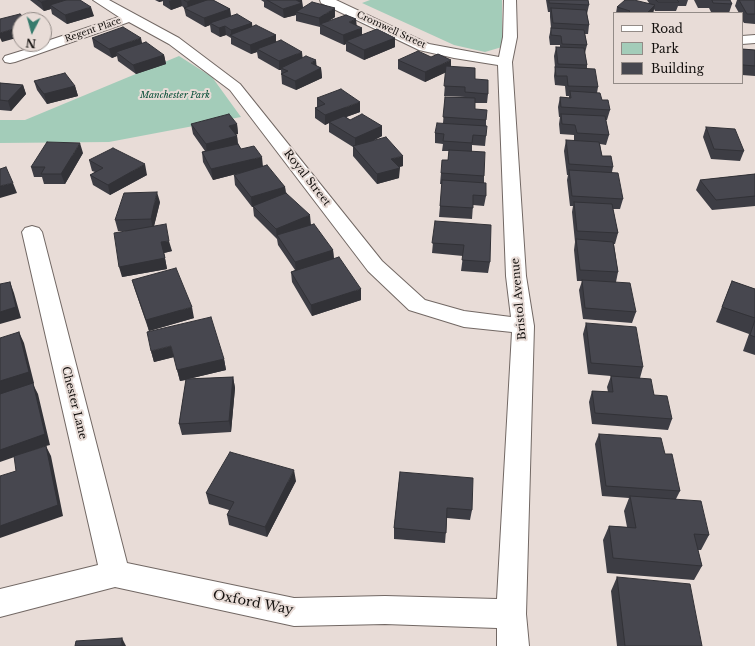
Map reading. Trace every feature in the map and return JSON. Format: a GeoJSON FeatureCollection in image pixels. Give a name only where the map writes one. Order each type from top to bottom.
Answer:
{"type":"FeatureCollection","features":[{"type":"Feature","properties":{"kind":"street","name":"Royal Street"},"geometry":{"type":"LineString","coordinates":[[99,0],[174,41],[235,87],[375,266],[417,305],[464,319],[523,326]]}},
{"type":"Feature","properties":{"kind":"street","name":"Cromwell Street"},"geometry":{"type":"LineString","coordinates":[[326,0],[424,47],[454,54],[505,62]]}},
{"type":"Feature","properties":{"kind":"street","name":"Bristol Avenue"},"geometry":{"type":"LineString","coordinates":[[510,0],[510,37],[505,62],[516,276],[523,326],[511,614],[513,646]]}},
{"type":"Feature","properties":{"kind":"street","name":"Regent Place"},"geometry":{"type":"LineString","coordinates":[[10,59],[131,17]]}},
{"type":"Feature","properties":{"kind":"street"},"geometry":{"type":"LineString","coordinates":[[743,40],[755,39]]}},
{"type":"Feature","properties":{"kind":"street","name":"Chester Lane"},"geometry":{"type":"LineString","coordinates":[[32,232],[116,574]]}},
{"type":"Feature","properties":{"kind":"street","name":"Oxford Way"},"geometry":{"type":"LineString","coordinates":[[0,603],[116,574],[294,612],[385,610],[511,614]]}},
{"type":"Feature","properties":{"kind":"green space"},"geometry":{"type":"Polygon","coordinates":[[[370,0],[502,0],[502,47],[485,52],[454,45],[362,3],[370,0]]]}},
{"type":"Feature","properties":{"kind":"green space","name":"Manchester Park"},"geometry":{"type":"Polygon","coordinates":[[[179,56],[212,77],[241,117],[109,142],[0,143],[0,120],[25,120],[179,56]]]}},
{"type":"Feature","properties":{"kind":"building"},"geometry":{"type":"Polygon","coordinates":[[[38,0],[49,0],[41,2],[38,0]]]}},
{"type":"Feature","properties":{"kind":"building"},"geometry":{"type":"Polygon","coordinates":[[[66,0],[80,0],[91,7],[65,15],[50,5],[66,0]]]}},
{"type":"Feature","properties":{"kind":"building"},"geometry":{"type":"Polygon","coordinates":[[[207,0],[213,0],[230,9],[204,18],[184,8],[207,0]]]}},
{"type":"Feature","properties":{"kind":"building"},"geometry":{"type":"Polygon","coordinates":[[[267,0],[296,0],[302,3],[283,9],[267,0]]]}},
{"type":"Feature","properties":{"kind":"building"},"geometry":{"type":"Polygon","coordinates":[[[549,0],[588,0],[589,5],[549,3],[549,0]]]}},
{"type":"Feature","properties":{"kind":"building"},"geometry":{"type":"Polygon","coordinates":[[[625,0],[634,0],[655,5],[648,12],[629,12],[630,11],[617,7],[625,0]]]}},
{"type":"Feature","properties":{"kind":"building"},"geometry":{"type":"Polygon","coordinates":[[[656,0],[677,0],[679,2],[658,2],[656,0]]]}},
{"type":"Feature","properties":{"kind":"building"},"geometry":{"type":"Polygon","coordinates":[[[712,0],[730,0],[732,4],[713,3],[712,0]]]}},
{"type":"Feature","properties":{"kind":"building"},"geometry":{"type":"Polygon","coordinates":[[[739,0],[755,0],[755,14],[747,14],[739,0]]]}},
{"type":"Feature","properties":{"kind":"building"},"geometry":{"type":"Polygon","coordinates":[[[312,2],[335,8],[319,18],[296,12],[312,2]]]}},
{"type":"Feature","properties":{"kind":"building"},"geometry":{"type":"Polygon","coordinates":[[[551,8],[586,10],[589,25],[553,23],[551,8]]]}},
{"type":"Feature","properties":{"kind":"building"},"geometry":{"type":"Polygon","coordinates":[[[237,14],[252,23],[231,30],[225,26],[219,28],[210,23],[237,14]]]}},
{"type":"Feature","properties":{"kind":"building"},"geometry":{"type":"Polygon","coordinates":[[[346,15],[356,19],[349,22],[362,28],[343,35],[320,24],[346,15]]]}},
{"type":"Feature","properties":{"kind":"building"},"geometry":{"type":"Polygon","coordinates":[[[12,16],[12,29],[0,33],[0,19],[12,16]]]}},
{"type":"Feature","properties":{"kind":"building"},"geometry":{"type":"Polygon","coordinates":[[[256,25],[276,35],[250,45],[230,35],[256,25]]]}},
{"type":"Feature","properties":{"kind":"building"},"geometry":{"type":"Polygon","coordinates":[[[123,27],[141,38],[109,49],[92,38],[123,27]]]}},
{"type":"Feature","properties":{"kind":"building"},"geometry":{"type":"Polygon","coordinates":[[[551,28],[584,30],[587,45],[562,44],[561,36],[551,35],[551,28]]]}},
{"type":"Feature","properties":{"kind":"building"},"geometry":{"type":"Polygon","coordinates":[[[377,29],[395,38],[364,50],[346,41],[377,29]]]}},
{"type":"Feature","properties":{"kind":"building"},"geometry":{"type":"Polygon","coordinates":[[[281,40],[302,52],[279,61],[257,49],[281,40]]]}},
{"type":"Feature","properties":{"kind":"building"},"geometry":{"type":"Polygon","coordinates":[[[146,42],[164,55],[133,65],[116,52],[146,42]]]}},
{"type":"Feature","properties":{"kind":"building"},"geometry":{"type":"Polygon","coordinates":[[[556,47],[584,48],[587,65],[558,64],[556,47]]]}},
{"type":"Feature","properties":{"kind":"building"},"geometry":{"type":"Polygon","coordinates":[[[743,49],[755,50],[755,66],[743,65],[743,49]]]}},
{"type":"Feature","properties":{"kind":"building"},"geometry":{"type":"Polygon","coordinates":[[[418,51],[431,57],[438,54],[451,60],[425,72],[398,60],[418,51]]]}},
{"type":"Feature","properties":{"kind":"building"},"geometry":{"type":"Polygon","coordinates":[[[306,56],[316,60],[311,63],[321,68],[295,81],[281,74],[288,71],[281,68],[306,56]]]}},
{"type":"Feature","properties":{"kind":"building"},"geometry":{"type":"Polygon","coordinates":[[[446,66],[475,68],[475,79],[488,80],[488,94],[465,92],[465,87],[444,86],[446,66]]]}},
{"type":"Feature","properties":{"kind":"building"},"geometry":{"type":"Polygon","coordinates":[[[555,67],[595,69],[598,87],[568,86],[567,76],[556,76],[555,67]]]}},
{"type":"Feature","properties":{"kind":"building"},"geometry":{"type":"Polygon","coordinates":[[[65,73],[75,86],[44,94],[34,81],[65,73]]]}},
{"type":"Feature","properties":{"kind":"building"},"geometry":{"type":"Polygon","coordinates":[[[0,83],[23,85],[8,101],[0,100],[0,83]]]}},
{"type":"Feature","properties":{"kind":"building"},"geometry":{"type":"Polygon","coordinates":[[[341,89],[360,102],[325,115],[315,108],[325,104],[317,98],[341,89]]]}},
{"type":"Feature","properties":{"kind":"building"},"geometry":{"type":"Polygon","coordinates":[[[570,91],[600,93],[602,100],[608,100],[610,110],[561,107],[560,97],[571,98],[570,91]]]}},
{"type":"Feature","properties":{"kind":"building"},"geometry":{"type":"Polygon","coordinates":[[[445,97],[475,98],[475,109],[487,110],[486,120],[443,117],[445,97]]]}},
{"type":"Feature","properties":{"kind":"building"},"geometry":{"type":"Polygon","coordinates":[[[229,114],[237,124],[229,126],[237,136],[206,144],[191,124],[229,114]]]}},
{"type":"Feature","properties":{"kind":"building"},"geometry":{"type":"Polygon","coordinates":[[[362,114],[382,126],[355,138],[329,122],[344,116],[350,120],[362,114]]]}},
{"type":"Feature","properties":{"kind":"building"},"geometry":{"type":"Polygon","coordinates":[[[561,114],[605,116],[609,135],[577,133],[575,125],[562,124],[561,114]]]}},
{"type":"Feature","properties":{"kind":"building"},"geometry":{"type":"Polygon","coordinates":[[[437,123],[487,126],[486,136],[473,135],[472,143],[443,141],[444,134],[435,133],[437,123]]]}},
{"type":"Feature","properties":{"kind":"building"},"geometry":{"type":"Polygon","coordinates":[[[706,127],[735,129],[744,151],[714,149],[706,127]]]}},
{"type":"Feature","properties":{"kind":"building"},"geometry":{"type":"Polygon","coordinates":[[[386,137],[403,156],[391,159],[400,168],[377,174],[353,146],[386,137]]]}},
{"type":"Feature","properties":{"kind":"building"},"geometry":{"type":"Polygon","coordinates":[[[566,140],[599,142],[602,156],[611,156],[613,167],[569,164],[566,140]]]}},
{"type":"Feature","properties":{"kind":"building"},"geometry":{"type":"Polygon","coordinates":[[[47,142],[80,143],[61,174],[41,174],[45,167],[31,167],[47,142]]]}},
{"type":"Feature","properties":{"kind":"building"},"geometry":{"type":"Polygon","coordinates":[[[238,144],[241,149],[254,146],[262,157],[211,169],[202,152],[238,144]]]}},
{"type":"Feature","properties":{"kind":"building"},"geometry":{"type":"Polygon","coordinates":[[[113,148],[145,164],[108,185],[90,175],[103,168],[89,160],[113,148]]]}},
{"type":"Feature","properties":{"kind":"building"},"geometry":{"type":"Polygon","coordinates":[[[449,150],[485,152],[484,176],[441,173],[442,160],[448,160],[449,150]]]}},
{"type":"Feature","properties":{"kind":"building"},"geometry":{"type":"Polygon","coordinates":[[[267,165],[285,187],[251,197],[234,175],[267,165]]]}},
{"type":"Feature","properties":{"kind":"building"},"geometry":{"type":"Polygon","coordinates":[[[6,167],[13,183],[0,186],[0,169],[6,167]]]}},
{"type":"Feature","properties":{"kind":"building"},"geometry":{"type":"Polygon","coordinates":[[[569,170],[618,173],[623,199],[572,196],[569,170]]]}},
{"type":"Feature","properties":{"kind":"building"},"geometry":{"type":"Polygon","coordinates":[[[755,174],[755,196],[716,200],[700,180],[755,174]]]}},
{"type":"Feature","properties":{"kind":"building"},"geometry":{"type":"Polygon","coordinates":[[[442,180],[486,183],[486,196],[473,195],[473,208],[440,206],[442,180]]]}},
{"type":"Feature","properties":{"kind":"building"},"geometry":{"type":"Polygon","coordinates":[[[157,192],[151,219],[115,220],[124,193],[157,192]]]}},
{"type":"Feature","properties":{"kind":"building"},"geometry":{"type":"Polygon","coordinates":[[[286,193],[310,215],[276,229],[253,206],[286,193]]]}},
{"type":"Feature","properties":{"kind":"building"},"geometry":{"type":"Polygon","coordinates":[[[574,202],[612,204],[618,233],[577,231],[574,202]]]}},
{"type":"Feature","properties":{"kind":"building"},"geometry":{"type":"Polygon","coordinates":[[[435,221],[491,225],[490,262],[462,260],[464,245],[432,243],[435,221]]]}},
{"type":"Feature","properties":{"kind":"building"},"geometry":{"type":"Polygon","coordinates":[[[166,224],[169,241],[161,242],[165,258],[119,267],[114,233],[166,224]]]}},
{"type":"Feature","properties":{"kind":"building"},"geometry":{"type":"Polygon","coordinates":[[[314,224],[333,250],[295,262],[277,235],[314,224]]]}},
{"type":"Feature","properties":{"kind":"building"},"geometry":{"type":"Polygon","coordinates":[[[576,239],[613,242],[618,272],[580,270],[576,239]]]}},
{"type":"Feature","properties":{"kind":"building"},"geometry":{"type":"Polygon","coordinates":[[[339,257],[361,289],[311,305],[291,272],[339,257]]]}},
{"type":"Feature","properties":{"kind":"building"},"geometry":{"type":"Polygon","coordinates":[[[176,268],[192,307],[146,320],[132,280],[176,268]]]}},
{"type":"Feature","properties":{"kind":"building"},"geometry":{"type":"Polygon","coordinates":[[[582,280],[630,283],[636,312],[585,308],[582,280]]]}},
{"type":"Feature","properties":{"kind":"building"},"geometry":{"type":"Polygon","coordinates":[[[732,281],[755,289],[755,318],[722,307],[732,281]]]}},
{"type":"Feature","properties":{"kind":"building"},"geometry":{"type":"Polygon","coordinates":[[[10,282],[16,307],[0,312],[0,284],[10,282]]]}},
{"type":"Feature","properties":{"kind":"building"},"geometry":{"type":"Polygon","coordinates":[[[211,317],[224,359],[177,370],[171,346],[151,351],[147,332],[211,317]]]}},
{"type":"Feature","properties":{"kind":"building"},"geometry":{"type":"Polygon","coordinates":[[[755,320],[755,337],[750,335],[755,320]]]}},
{"type":"Feature","properties":{"kind":"building"},"geometry":{"type":"Polygon","coordinates":[[[586,323],[636,327],[643,367],[591,363],[586,323]]]}},
{"type":"Feature","properties":{"kind":"building"},"geometry":{"type":"Polygon","coordinates":[[[19,332],[29,372],[0,381],[0,338],[19,332]]]}},
{"type":"Feature","properties":{"kind":"building"},"geometry":{"type":"Polygon","coordinates":[[[611,376],[651,379],[654,395],[667,396],[672,419],[595,413],[592,391],[613,392],[611,376]]]}},
{"type":"Feature","properties":{"kind":"building"},"geometry":{"type":"Polygon","coordinates":[[[233,377],[229,421],[179,424],[186,379],[233,377]]]}},
{"type":"Feature","properties":{"kind":"building"},"geometry":{"type":"Polygon","coordinates":[[[33,383],[45,434],[0,450],[0,394],[33,383]]]}},
{"type":"Feature","properties":{"kind":"building"},"geometry":{"type":"Polygon","coordinates":[[[599,434],[661,438],[665,454],[672,454],[680,491],[606,486],[599,434]]]}},
{"type":"Feature","properties":{"kind":"building"},"geometry":{"type":"Polygon","coordinates":[[[46,446],[58,505],[0,526],[0,476],[16,471],[14,456],[46,446]]]}},
{"type":"Feature","properties":{"kind":"building"},"geometry":{"type":"Polygon","coordinates":[[[230,452],[294,470],[265,527],[227,515],[234,502],[206,493],[230,452]]]}},
{"type":"Feature","properties":{"kind":"building"},"geometry":{"type":"Polygon","coordinates":[[[400,472],[473,478],[472,510],[447,508],[446,533],[394,528],[400,472]]]}},
{"type":"Feature","properties":{"kind":"building"},"geometry":{"type":"Polygon","coordinates":[[[630,496],[701,501],[709,535],[694,534],[702,566],[613,558],[609,526],[636,528],[630,496]]]}},
{"type":"Feature","properties":{"kind":"building"},"geometry":{"type":"Polygon","coordinates":[[[617,577],[690,584],[702,646],[625,646],[617,577]]]}},
{"type":"Feature","properties":{"kind":"building"},"geometry":{"type":"Polygon","coordinates":[[[122,638],[121,646],[75,646],[76,641],[122,638]]]}}]}
